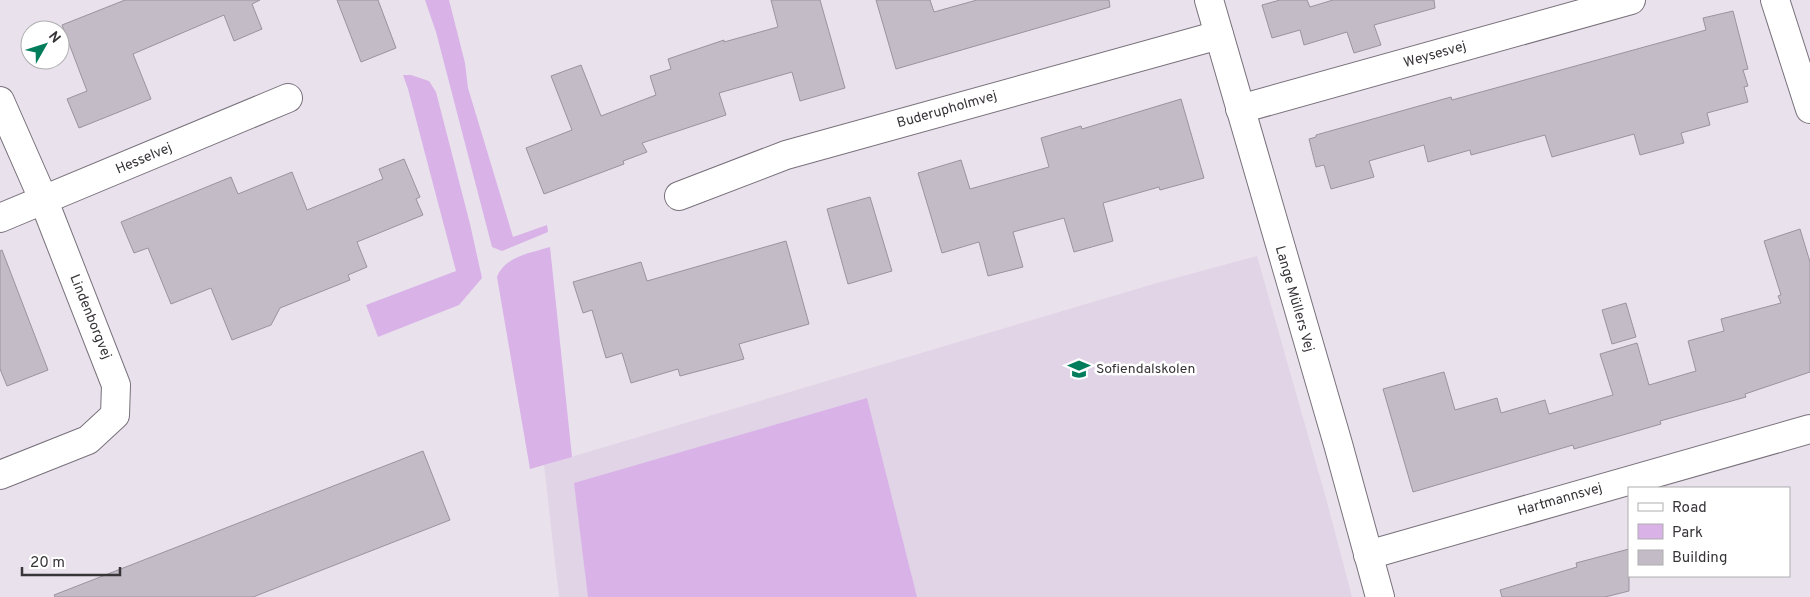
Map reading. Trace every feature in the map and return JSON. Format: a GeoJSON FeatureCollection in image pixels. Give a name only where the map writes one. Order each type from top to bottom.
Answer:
{"type":"FeatureCollection","features":[{"type":"Feature","properties":{"kind":"street","name":"Lange Müllers Vej"},"geometry":{"type":"LineString","coordinates":[[1209,0],[1338,444],[1380,597]]}},
{"type":"Feature","properties":{"kind":"street","name":"Weysesvej"},"geometry":{"type":"LineString","coordinates":[[1240,110],[1631,0]]}},
{"type":"Feature","properties":{"kind":"street"},"geometry":{"type":"LineString","coordinates":[[1775,0],[1810,108]]}},
{"type":"Feature","properties":{"kind":"street","name":"Buderupholmvej"},"geometry":{"type":"LineString","coordinates":[[679,196],[786,155],[1219,34]]}},
{"type":"Feature","properties":{"kind":"street","name":"Hesselvej"},"geometry":{"type":"LineString","coordinates":[[0,218],[288,98]]}},
{"type":"Feature","properties":{"kind":"street","name":"Lindenborgvej"},"geometry":{"type":"LineString","coordinates":[[0,101],[44,201],[116,385],[115,415],[88,440],[0,475]]}},
{"type":"Feature","properties":{"kind":"street","name":"Hartmannsvej"},"geometry":{"type":"LineString","coordinates":[[1368,555],[1810,428]]}},
{"type":"Feature","properties":{"kind":"shaded area","name":"Sofiendalskolen"},"geometry":{"type":"Polygon","coordinates":[[[1257,256],[1352,597],[559,597],[544,465],[1157,283],[1257,256]]]}},
{"type":"Feature","properties":{"kind":"green space"},"geometry":{"type":"Polygon","coordinates":[[[425,0],[449,0],[465,63],[468,88],[513,237],[547,225],[548,232],[502,251],[492,247],[436,32],[425,0]]]}},
{"type":"Feature","properties":{"kind":"green space"},"geometry":{"type":"Polygon","coordinates":[[[403,75],[411,75],[429,81],[436,92],[482,278],[459,305],[378,337],[366,305],[456,271],[403,75]]]}},
{"type":"Feature","properties":{"kind":"green space"},"geometry":{"type":"Polygon","coordinates":[[[550,247],[572,457],[530,469],[497,277],[506,264],[519,256],[550,247]]]}},
{"type":"Feature","properties":{"kind":"green space"},"geometry":{"type":"Polygon","coordinates":[[[867,398],[917,597],[588,597],[574,483],[867,398]]]}},
{"type":"Feature","properties":{"kind":"building"},"geometry":{"type":"Polygon","coordinates":[[[125,0],[260,0],[252,4],[262,29],[234,41],[224,15],[133,54],[151,99],[79,128],[67,99],[87,91],[70,46],[70,22],[125,0]]]}},
{"type":"Feature","properties":{"kind":"building"},"geometry":{"type":"Polygon","coordinates":[[[337,0],[378,0],[396,48],[361,62],[337,0]]]}},
{"type":"Feature","properties":{"kind":"building"},"geometry":{"type":"Polygon","coordinates":[[[771,0],[820,0],[845,88],[800,101],[792,72],[719,93],[726,115],[642,143],[647,152],[623,161],[624,164],[544,194],[526,148],[572,130],[551,76],[581,65],[601,116],[656,95],[650,76],[671,69],[668,59],[724,40],[724,42],[778,27],[771,0]]]}},
{"type":"Feature","properties":{"kind":"building"},"geometry":{"type":"Polygon","coordinates":[[[876,0],[930,0],[934,12],[977,0],[1109,0],[1110,7],[896,69],[876,0]]]}},
{"type":"Feature","properties":{"kind":"building"},"geometry":{"type":"Polygon","coordinates":[[[1280,0],[1307,0],[1310,7],[1333,0],[1434,0],[1435,8],[1374,25],[1381,45],[1354,53],[1347,32],[1304,45],[1300,30],[1272,38],[1262,5],[1280,0]]]}},
{"type":"Feature","properties":{"kind":"building"},"geometry":{"type":"Polygon","coordinates":[[[1733,11],[1748,69],[1743,70],[1748,86],[1744,87],[1748,102],[1707,113],[1710,125],[1681,133],[1684,143],[1640,155],[1634,134],[1552,157],[1545,135],[1471,155],[1470,150],[1428,162],[1424,145],[1369,161],[1374,177],[1331,189],[1324,165],[1316,167],[1309,139],[1316,137],[1316,135],[1451,97],[1452,100],[1706,30],[1703,18],[1733,11]]]}},
{"type":"Feature","properties":{"kind":"building"},"geometry":{"type":"Polygon","coordinates":[[[1181,99],[1204,178],[1160,190],[1159,187],[1103,203],[1113,241],[1074,252],[1064,218],[1013,232],[1023,267],[988,276],[979,242],[942,253],[918,173],[961,160],[970,189],[1049,167],[1041,138],[1081,126],[1082,129],[1181,99]]]}},
{"type":"Feature","properties":{"kind":"building"},"geometry":{"type":"Polygon","coordinates":[[[404,159],[420,197],[416,199],[423,215],[357,242],[367,267],[348,275],[350,280],[280,308],[271,325],[232,340],[211,288],[171,304],[148,248],[134,253],[121,222],[231,177],[238,194],[292,172],[307,210],[383,179],[379,169],[404,159]]]}},
{"type":"Feature","properties":{"kind":"building"},"geometry":{"type":"Polygon","coordinates":[[[870,197],[892,271],[848,284],[827,209],[870,197]]]}},
{"type":"Feature","properties":{"kind":"building"},"geometry":{"type":"Polygon","coordinates":[[[1800,229],[1810,262],[1810,372],[1745,394],[1746,397],[1660,421],[1661,424],[1574,449],[1573,445],[1413,492],[1383,389],[1444,372],[1455,410],[1497,398],[1501,413],[1545,400],[1549,414],[1613,395],[1600,354],[1637,343],[1649,385],[1696,371],[1688,341],[1724,331],[1721,319],[1781,303],[1778,296],[1781,295],[1764,241],[1800,229]]]}},
{"type":"Feature","properties":{"kind":"building"},"geometry":{"type":"Polygon","coordinates":[[[786,241],[809,324],[739,344],[744,359],[680,376],[678,369],[631,383],[622,353],[606,358],[592,310],[583,313],[573,282],[641,262],[647,281],[786,241]]]}},
{"type":"Feature","properties":{"kind":"building"},"geometry":{"type":"Polygon","coordinates":[[[2,250],[48,370],[7,386],[0,369],[0,251],[2,250]]]}},
{"type":"Feature","properties":{"kind":"building"},"geometry":{"type":"Polygon","coordinates":[[[1626,303],[1636,337],[1612,344],[1602,310],[1626,303]]]}},
{"type":"Feature","properties":{"kind":"building"},"geometry":{"type":"Polygon","coordinates":[[[423,451],[450,520],[253,597],[55,597],[54,595],[423,451]]]}},
{"type":"Feature","properties":{"kind":"building"},"geometry":{"type":"Polygon","coordinates":[[[1628,549],[1629,591],[1605,597],[1502,597],[1500,590],[1577,567],[1576,563],[1628,549]]]}},
{"type":"Feature","properties":{"kind":"place","name":"Sofiendalskolen"},"geometry":{"type":"Point","coordinates":[1079,369]}}]}
